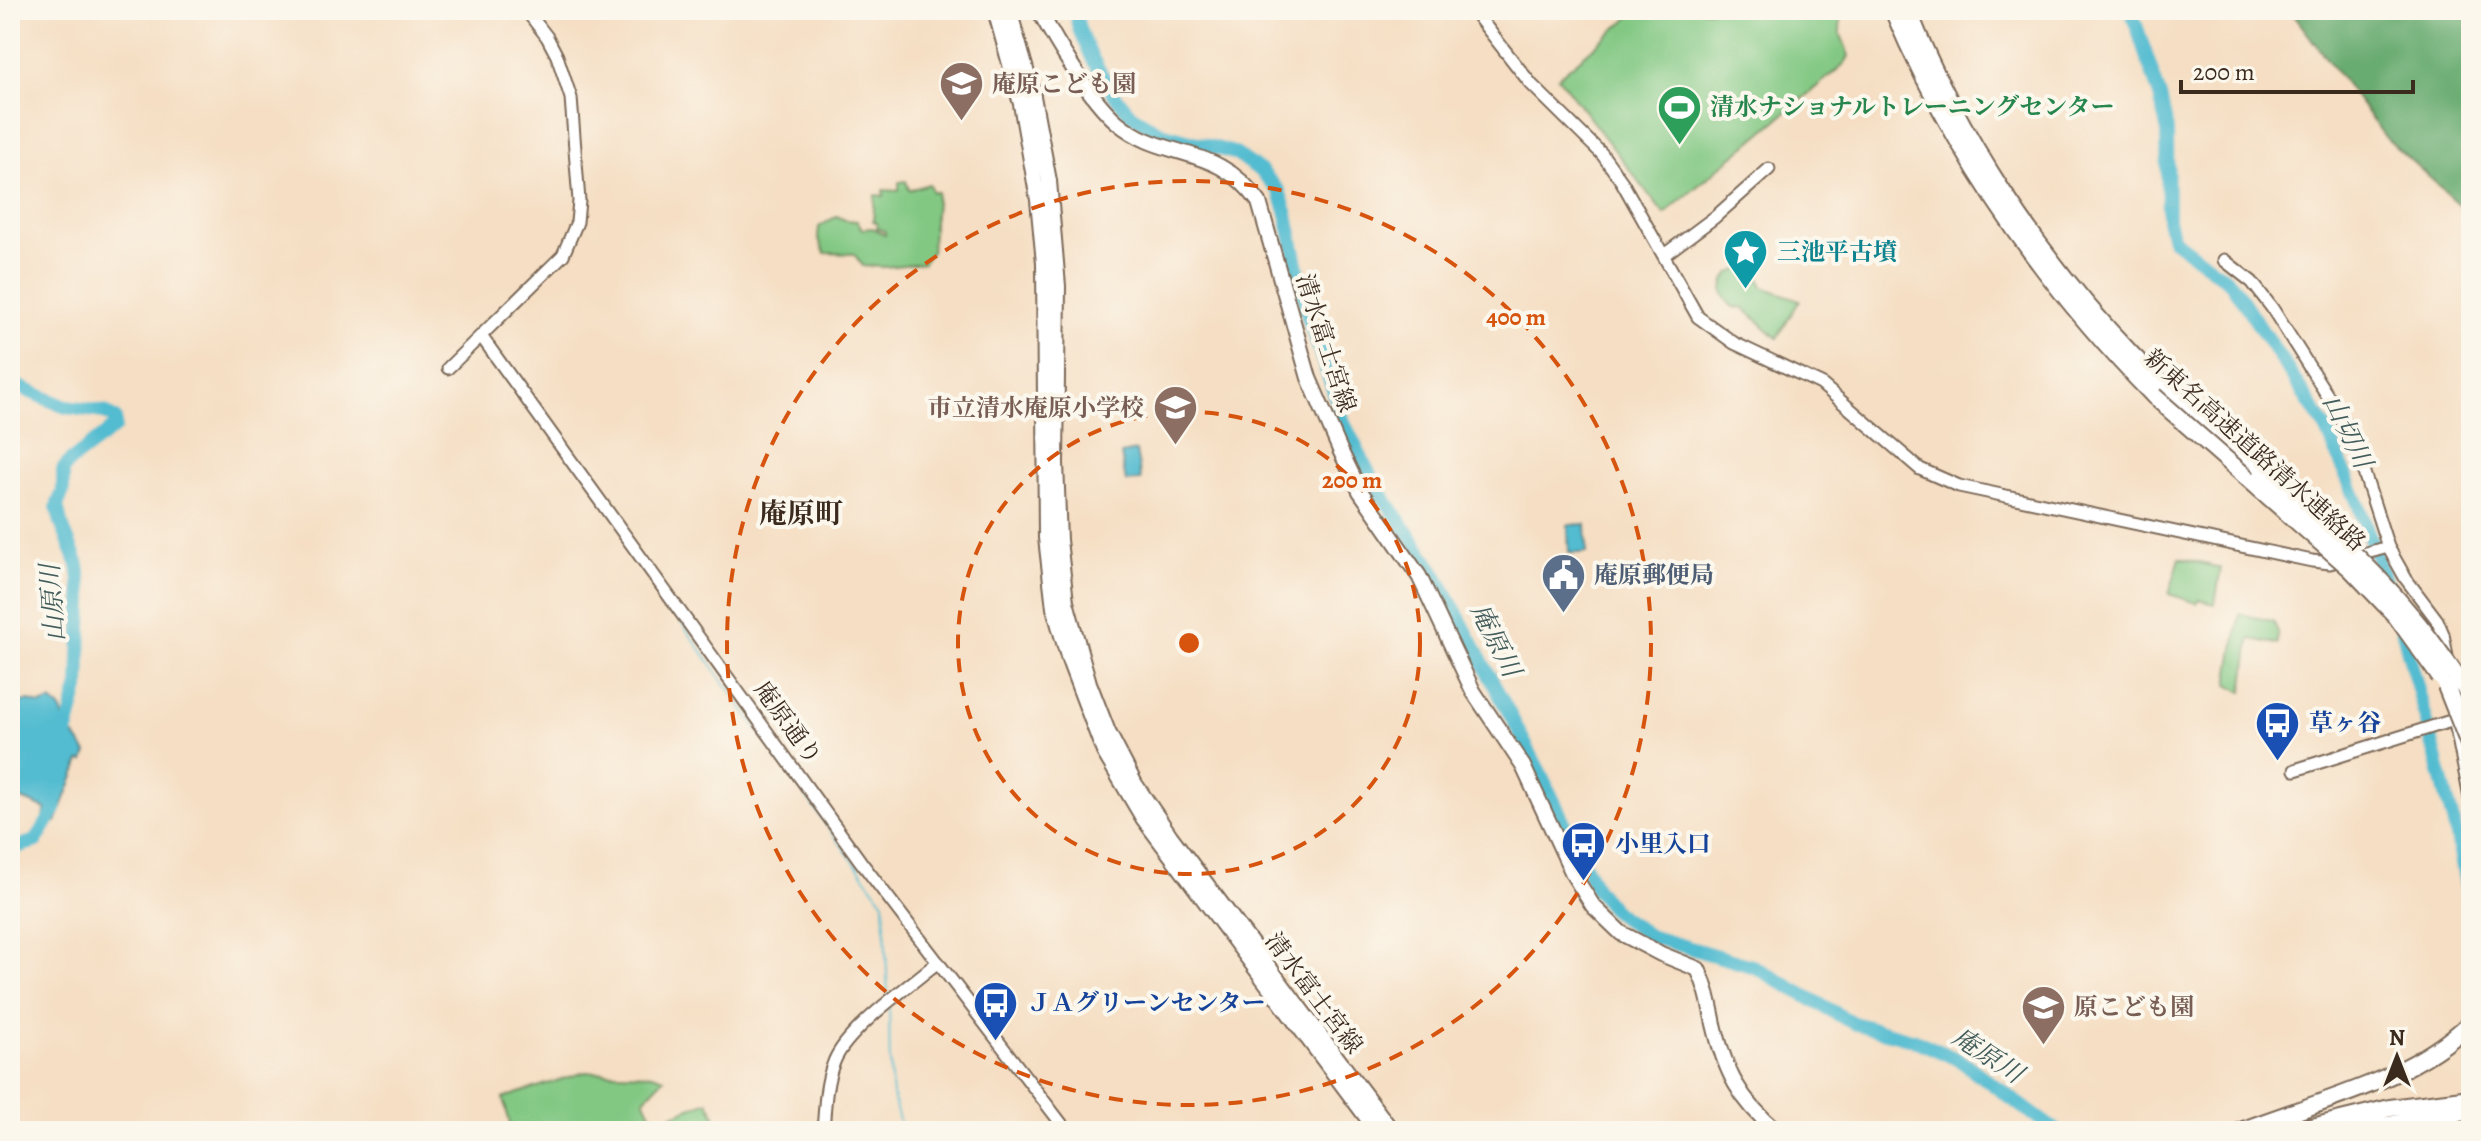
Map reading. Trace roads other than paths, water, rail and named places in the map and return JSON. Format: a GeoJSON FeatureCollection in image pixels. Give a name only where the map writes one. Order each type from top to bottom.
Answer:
{"type":"FeatureCollection","features":[{"type":"Feature","properties":{"kind":"highway","name":"新東名高速道路清水連絡路"},"geometry":{"type":"LineString","coordinates":[[1893,10],[1918,66],[1979,178],[2022,241],[2154,396],[2351,569],[2396,616],[2443,681]]}},
{"type":"Feature","properties":{"kind":"highway","name":"新東名高速道路清水連絡路"},"geometry":{"type":"LineString","coordinates":[[1908,10],[1934,68],[1991,171],[2091,319],[2362,561],[2410,613],[2435,647]]}},
{"type":"Feature","properties":{"kind":"highway"},"geometry":{"type":"LineString","coordinates":[[2435,647],[2471,697]]}},
{"type":"Feature","properties":{"kind":"highway"},"geometry":{"type":"LineString","coordinates":[[2435,647],[2471,704]]}},
{"type":"Feature","properties":{"kind":"highway"},"geometry":{"type":"LineString","coordinates":[[2443,681],[2471,733]]}},
{"type":"Feature","properties":{"kind":"highway"},"geometry":{"type":"LineString","coordinates":[[2443,681],[2471,749]]}},
{"type":"Feature","properties":{"kind":"highway"},"geometry":{"type":"LineString","coordinates":[[2241,1131],[2410,1067],[2471,1022]]}},
{"type":"Feature","properties":{"kind":"highway"},"geometry":{"type":"LineString","coordinates":[[2296,1131],[2390,1108],[2471,1098]]}},
{"type":"Feature","properties":{"kind":"highway"},"geometry":{"type":"LineString","coordinates":[[2354,1131],[2471,1111]]}},
{"type":"Feature","properties":{"kind":"main road","name":"清水富士宮線"},"geometry":{"type":"LineString","coordinates":[[995,10],[1021,104],[1038,200],[1044,277],[1046,538],[1054,608],[1069,660],[1104,752],[1143,818],[1377,1131]]}},
{"type":"Feature","properties":{"kind":"main road","name":"清水富士宮線"},"geometry":{"type":"LineString","coordinates":[[1009,10],[1032,91],[1049,181],[1058,286],[1056,463],[1059,540],[1066,602],[1089,683],[1108,732],[1135,784],[1164,827],[1210,893],[1392,1131]]}},
{"type":"Feature","properties":{"kind":"main road","name":"清水富士宮線"},"geometry":{"type":"LineString","coordinates":[[1039,10],[1096,99],[1117,122],[1144,138],[1216,162],[1240,179],[1259,202],[1309,378],[1340,450],[1360,491],[1419,576],[1473,691],[1523,766],[1574,876],[1593,906],[1621,933],[1698,969],[1706,984],[1720,1049],[1730,1077],[1755,1113],[1777,1131]]}},
{"type":"Feature","properties":{"kind":"street"},"geometry":{"type":"LineString","coordinates":[[448,368],[563,255],[577,222],[579,201],[571,98],[557,56],[526,10]]}},
{"type":"Feature","properties":{"kind":"street"},"geometry":{"type":"LineString","coordinates":[[1473,10],[1531,84],[1602,154],[1622,182],[1698,317],[1734,343],[1821,384],[1920,469],[1946,482],[2312,561],[2330,563],[2388,547]]}},
{"type":"Feature","properties":{"kind":"street"},"geometry":{"type":"LineString","coordinates":[[1664,255],[1715,217],[1769,169]]}},
{"type":"Feature","properties":{"kind":"street"},"geometry":{"type":"LineString","coordinates":[[2224,260],[2252,282],[2272,308],[2341,417],[2354,442],[2388,547],[2406,579],[2437,620],[2443,634],[2448,721],[2471,803]]}},
{"type":"Feature","properties":{"kind":"street","name":"庵原通り"},"geometry":{"type":"LineString","coordinates":[[481,336],[827,815],[1067,1131]]}},
{"type":"Feature","properties":{"kind":"street"},"geometry":{"type":"LineString","coordinates":[[2295,770],[2448,721]]}},
{"type":"Feature","properties":{"kind":"street"},"geometry":{"type":"LineString","coordinates":[[823,1131],[829,1080],[837,1055],[859,1026],[938,962]]}},
{"type":"Feature","properties":{"kind":"water"},"geometry":{"type":"Polygon","coordinates":[[[1136,451],[1141,480],[1126,482],[1121,454],[1136,451]]]}},
{"type":"Feature","properties":{"kind":"water"},"geometry":{"type":"Polygon","coordinates":[[[1586,524],[1587,553],[1569,553],[1568,525],[1586,524]]]}},
{"type":"Feature","properties":{"kind":"water"},"geometry":{"type":"Polygon","coordinates":[[[29,701],[41,705],[51,701],[60,708],[68,732],[75,736],[87,753],[84,761],[80,761],[56,822],[43,817],[46,809],[10,794],[13,707],[29,701]]]}},
{"type":"Feature","properties":{"kind":"waterway","name":"庵原川"},"geometry":{"type":"LineString","coordinates":[[1075,10],[1079,29],[1092,58],[1112,92],[1131,115],[1161,133],[1234,153],[1261,171],[1279,191],[1287,214],[1307,314],[1345,425],[1374,483],[1436,574],[1539,770],[1596,889],[1616,913],[1649,936],[1755,967],[1853,1023],[1915,1040],[1961,1061],[2056,1131]]}},
{"type":"Feature","properties":{"kind":"waterway","name":"山切川"},"geometry":{"type":"LineString","coordinates":[[2131,10],[2160,96],[2167,128],[2168,220],[2173,239],[2231,283],[2327,430],[2357,501],[2387,587]]}},
{"type":"Feature","properties":{"kind":"waterway","name":"山原川"},"geometry":{"type":"LineString","coordinates":[[10,383],[66,407],[104,412],[115,419],[115,427],[63,470],[63,491],[57,506],[78,565],[82,598],[79,685],[63,745]]}},
{"type":"Feature","properties":{"kind":"waterway"},"geometry":{"type":"LineString","coordinates":[[678,618],[884,902],[888,997]]}},
{"type":"Feature","properties":{"kind":"waterway","name":"山切川"},"geometry":{"type":"LineString","coordinates":[[2402,629],[2457,836],[2471,911]]}},
{"type":"Feature","properties":{"kind":"waterway","name":"山原川"},"geometry":{"type":"LineString","coordinates":[[10,849],[36,841],[56,802]]}},
{"type":"Feature","properties":{"kind":"waterway"},"geometry":{"type":"LineString","coordinates":[[889,1007],[892,1086],[903,1131]]}},
{"type":"Feature","properties":{"kind":"place","name":"庵原こども園"},"geometry":{"type":"Point","coordinates":[961,123]}},
{"type":"Feature","properties":{"kind":"place","name":"清水ナショナルトレーニングセンター"},"geometry":{"type":"Point","coordinates":[1679,146]}},
{"type":"Feature","properties":{"kind":"place","name":"三池平古墳"},"geometry":{"type":"Point","coordinates":[1746,291]}},
{"type":"Feature","properties":{"kind":"place","name":"市立清水庵原小学校"},"geometry":{"type":"Point","coordinates":[1175,447]}},
{"type":"Feature","properties":{"kind":"place","name":"庵原郵便局"},"geometry":{"type":"Point","coordinates":[1563,614]}},
{"type":"Feature","properties":{"kind":"place","name":"草ヶ谷"},"geometry":{"type":"Point","coordinates":[2278,762]}},
{"type":"Feature","properties":{"kind":"place","name":"小里入口"},"geometry":{"type":"Point","coordinates":[1584,883]}},
{"type":"Feature","properties":{"kind":"place","name":"ＪＡグリーンセンター"},"geometry":{"type":"Point","coordinates":[996,1042]}},
{"type":"Feature","properties":{"kind":"place","name":"原こども園"},"geometry":{"type":"Point","coordinates":[2043,1046]}},
{"type":"Feature","properties":{"kind":"district","name":"庵原町"},"geometry":{"type":"Point","coordinates":[801,513]}}]}
